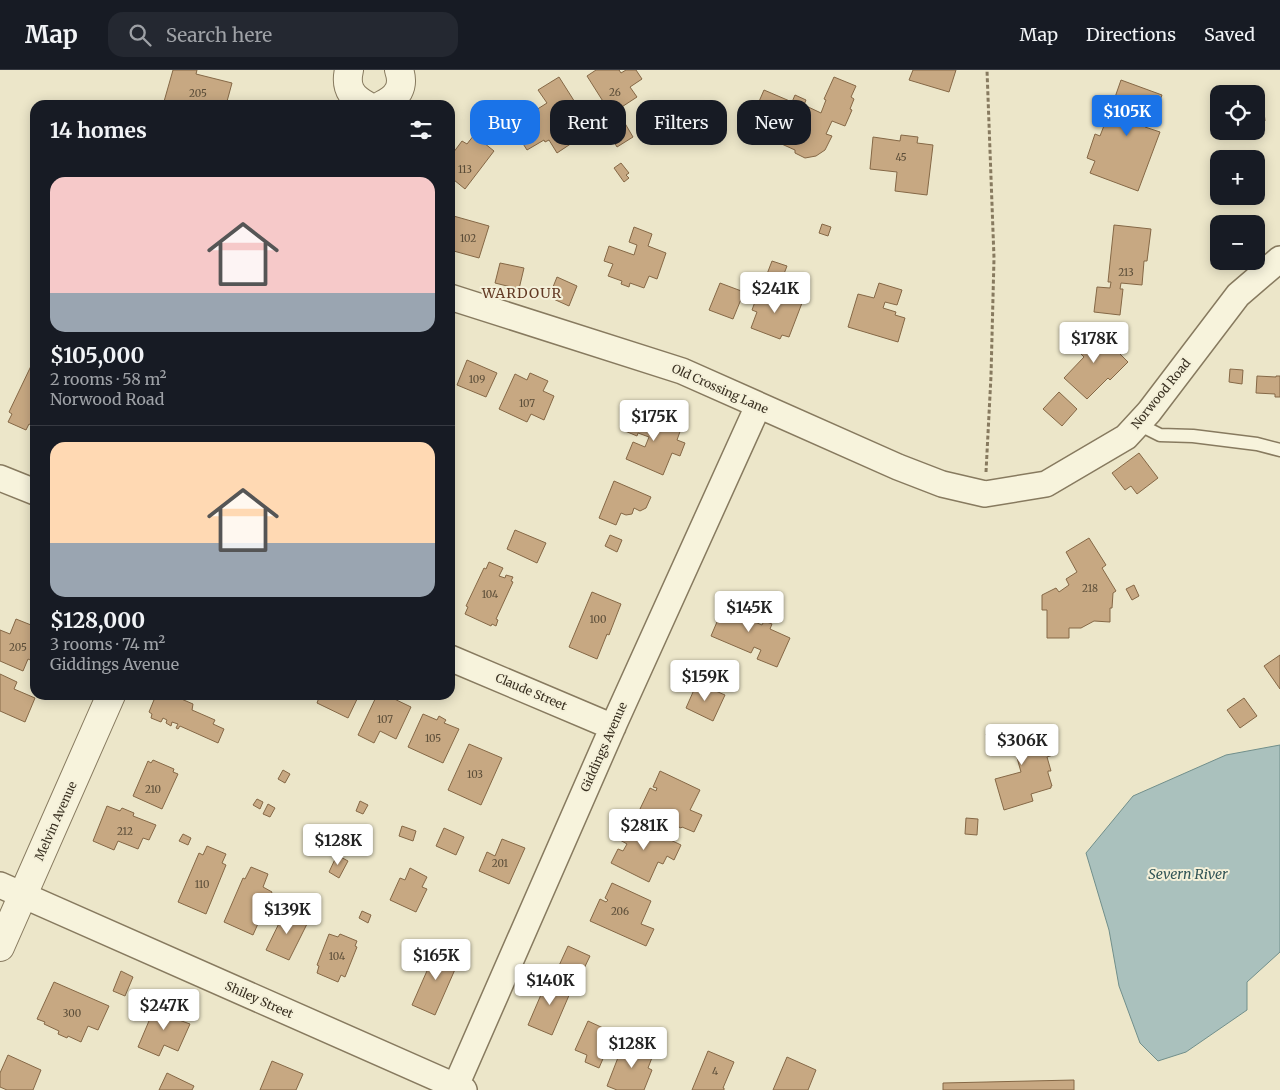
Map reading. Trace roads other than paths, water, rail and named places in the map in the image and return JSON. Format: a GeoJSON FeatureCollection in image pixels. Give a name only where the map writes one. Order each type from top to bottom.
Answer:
{"type":"FeatureCollection","features":[{"type":"Feature","properties":{"kind":"street"},"geometry":{"type":"LineString","coordinates":[[363,94],[399,91],[406,72]]}},
{"type":"Feature","properties":{"kind":"street","name":"Norwood Road"},"geometry":{"type":"LineString","coordinates":[[985,494],[1046,484],[1126,437],[1150,412],[1238,295],[1280,259]]}},
{"type":"Feature","properties":{"kind":"street","name":"Old Crossing Lane"},"geometry":{"type":"LineString","coordinates":[[455,299],[682,370],[898,468],[942,484],[985,494]]}},
{"type":"Feature","properties":{"kind":"street","name":"Giddings Avenue"},"geometry":{"type":"LineString","coordinates":[[458,1089],[613,727],[758,406]]}},
{"type":"Feature","properties":{"kind":"street"},"geometry":{"type":"LineString","coordinates":[[0,478],[30,490]]}},
{"type":"Feature","properties":{"kind":"street","name":"Claude Street"},"geometry":{"type":"LineString","coordinates":[[455,660],[613,727]]}},
{"type":"Feature","properties":{"kind":"street","name":"Melvin Avenue"},"geometry":{"type":"LineString","coordinates":[[0,946],[11,890],[108,700]]}},
{"type":"Feature","properties":{"kind":"street","name":"Shiley Street"},"geometry":{"type":"LineString","coordinates":[[11,890],[458,1089]]}},
{"type":"Feature","properties":{"kind":"lane"},"geometry":{"type":"LineString","coordinates":[[1138,424],[1160,435],[1202,437],[1257,444],[1280,450]]}},
{"type":"Feature","properties":{"kind":"water","name":"Severn River"},"geometry":{"type":"Polygon","coordinates":[[[1280,745],[1280,952],[1247,982],[1247,1010],[1186,1052],[1158,1061],[1140,1043],[1119,986],[1109,930],[1086,853],[1133,796],[1226,755],[1280,745]]]}},
{"type":"Feature","properties":{"kind":"district","name":"WARDOUR"},"geometry":{"type":"Point","coordinates":[522,293]}}]}
